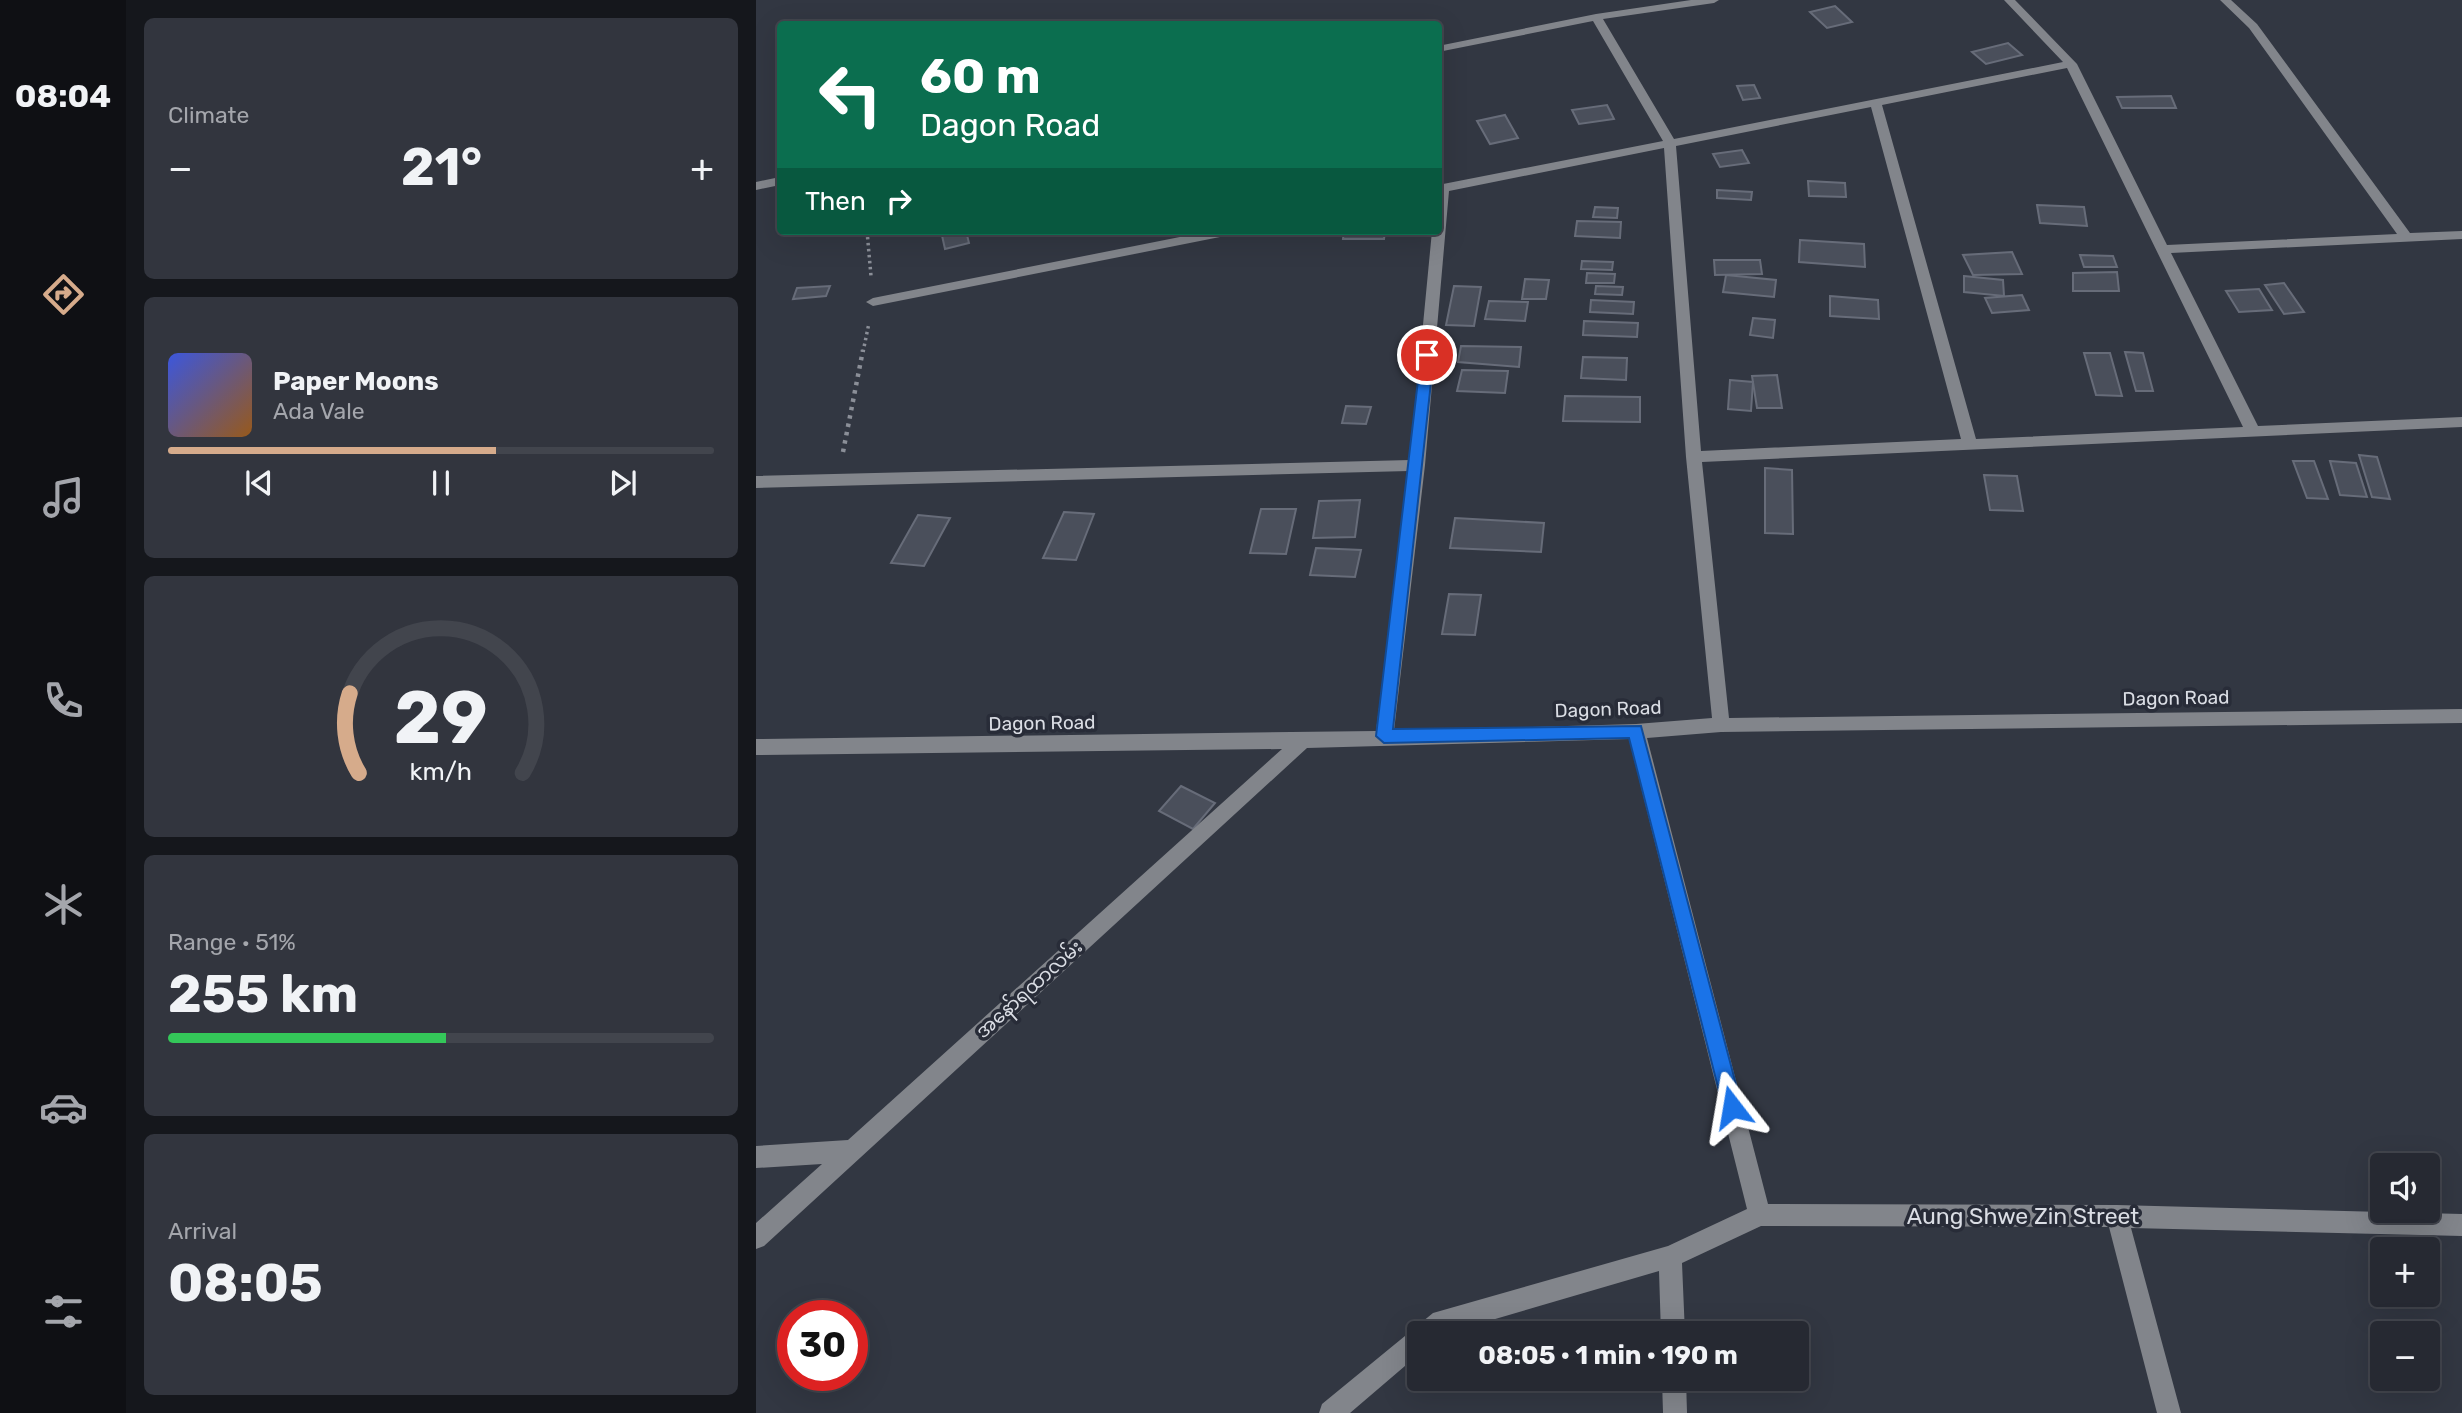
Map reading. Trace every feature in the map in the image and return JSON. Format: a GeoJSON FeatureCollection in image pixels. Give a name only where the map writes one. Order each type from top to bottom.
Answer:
{"type":"FeatureCollection","features":[{"type":"Feature","properties":{"kind":"street"},"geometry":{"type":"LineString","coordinates":[[1442,48],[1597,17],[1714,0]]}},
{"type":"Feature","properties":{"kind":"street"},"geometry":{"type":"LineString","coordinates":[[2009,0],[2071,64],[2253,431]]}},
{"type":"Feature","properties":{"kind":"street"},"geometry":{"type":"LineString","coordinates":[[2225,0],[2253,26],[2405,236]]}},
{"type":"Feature","properties":{"kind":"street"},"geometry":{"type":"LineString","coordinates":[[1597,17],[1670,144],[1694,457],[1721,725]]}},
{"type":"Feature","properties":{"kind":"street"},"geometry":{"type":"LineString","coordinates":[[1442,189],[2071,64]]}},
{"type":"Feature","properties":{"kind":"street"},"geometry":{"type":"LineString","coordinates":[[1875,102],[1970,444]]}},
{"type":"Feature","properties":{"kind":"street"},"geometry":{"type":"LineString","coordinates":[[756,186],[777,182]]}},
{"type":"Feature","properties":{"kind":"street"},"geometry":{"type":"LineString","coordinates":[[873,302],[1210,235]]}},
{"type":"Feature","properties":{"kind":"street"},"geometry":{"type":"LineString","coordinates":[[1384,736],[1416,465],[1437,235]]}},
{"type":"Feature","properties":{"kind":"street"},"geometry":{"type":"LineString","coordinates":[[2163,249],[2462,235]]}},
{"type":"Feature","properties":{"kind":"street"},"geometry":{"type":"LineString","coordinates":[[1694,457],[2462,422]]}},
{"type":"Feature","properties":{"kind":"street"},"geometry":{"type":"LineString","coordinates":[[756,482],[1416,465]]}},
{"type":"Feature","properties":{"kind":"street","name":"Dagon Road"},"geometry":{"type":"LineString","coordinates":[[756,747],[1303,741],[1384,736],[1636,731],[1721,725],[2462,716]]}},
{"type":"Feature","properties":{"kind":"street"},"geometry":{"type":"LineString","coordinates":[[1636,731],[1760,1215]]}},
{"type":"Feature","properties":{"kind":"street","name":"အနော်ရထာလမ်း"},"geometry":{"type":"LineString","coordinates":[[756,1238],[1303,741]]}},
{"type":"Feature","properties":{"kind":"street"},"geometry":{"type":"LineString","coordinates":[[756,1157],[850,1151]]}},
{"type":"Feature","properties":{"kind":"street","name":"Aung Shwe Zin Street"},"geometry":{"type":"LineString","coordinates":[[1441,1321],[1670,1257],[1760,1215],[2117,1216],[2462,1225]]}},
{"type":"Feature","properties":{"kind":"street"},"geometry":{"type":"LineString","coordinates":[[2117,1216],[2169,1413]]}},
{"type":"Feature","properties":{"kind":"street"},"geometry":{"type":"LineString","coordinates":[[1670,1257],[1672,1321]]}},
{"type":"Feature","properties":{"kind":"street"},"geometry":{"type":"LineString","coordinates":[[1331,1413],[1407,1349]]}},
{"type":"Feature","properties":{"kind":"street"},"geometry":{"type":"LineString","coordinates":[[1674,1391],[1675,1413]]}},
{"type":"Feature","properties":{"kind":"path"},"geometry":{"type":"LineString","coordinates":[[838,480],[873,302],[867,235]]}},
{"type":"Feature","properties":{"kind":"building"},"geometry":{"type":"Polygon","coordinates":[[[1835,6],[1852,22],[1827,28],[1810,12],[1835,6]]]}},
{"type":"Feature","properties":{"kind":"building"},"geometry":{"type":"Polygon","coordinates":[[[2008,43],[2022,55],[1986,64],[1972,52],[2008,43]]]}},
{"type":"Feature","properties":{"kind":"building"},"geometry":{"type":"Polygon","coordinates":[[[1754,85],[1760,98],[1743,100],[1737,86],[1754,85]]]}},
{"type":"Feature","properties":{"kind":"building"},"geometry":{"type":"Polygon","coordinates":[[[2171,96],[2176,108],[2122,108],[2117,97],[2171,96]]]}},
{"type":"Feature","properties":{"kind":"building"},"geometry":{"type":"Polygon","coordinates":[[[1607,105],[1614,119],[1579,124],[1572,110],[1607,105]]]}},
{"type":"Feature","properties":{"kind":"building"},"geometry":{"type":"Polygon","coordinates":[[[1505,115],[1518,138],[1490,144],[1477,121],[1505,115]]]}},
{"type":"Feature","properties":{"kind":"building"},"geometry":{"type":"Polygon","coordinates":[[[1742,150],[1749,163],[1720,167],[1713,154],[1742,150]]]}},
{"type":"Feature","properties":{"kind":"building"},"geometry":{"type":"Polygon","coordinates":[[[1808,181],[1845,183],[1846,197],[1809,196],[1808,181]]]}},
{"type":"Feature","properties":{"kind":"building"},"geometry":{"type":"Polygon","coordinates":[[[1717,190],[1752,192],[1751,200],[1717,198],[1717,190]]]}},
{"type":"Feature","properties":{"kind":"building"},"geometry":{"type":"Polygon","coordinates":[[[2037,205],[2084,207],[2087,226],[2040,223],[2037,205]]]}},
{"type":"Feature","properties":{"kind":"building"},"geometry":{"type":"Polygon","coordinates":[[[1595,207],[1618,208],[1617,218],[1593,217],[1595,207]]]}},
{"type":"Feature","properties":{"kind":"building"},"geometry":{"type":"Polygon","coordinates":[[[1577,221],[1621,222],[1620,238],[1575,236],[1577,221]]]}},
{"type":"Feature","properties":{"kind":"building"},"geometry":{"type":"Polygon","coordinates":[[[942,235],[967,235],[969,243],[945,249],[942,235]]]}},
{"type":"Feature","properties":{"kind":"building"},"geometry":{"type":"Polygon","coordinates":[[[1344,235],[1384,235],[1384,239],[1343,239],[1344,235]]]}},
{"type":"Feature","properties":{"kind":"building"},"geometry":{"type":"Polygon","coordinates":[[[1800,240],[1864,244],[1865,267],[1799,262],[1800,240]]]}},
{"type":"Feature","properties":{"kind":"building"},"geometry":{"type":"Polygon","coordinates":[[[2012,252],[2022,274],[1973,275],[1963,255],[2012,252]]]}},
{"type":"Feature","properties":{"kind":"building"},"geometry":{"type":"Polygon","coordinates":[[[2080,255],[2113,256],[2117,267],[2084,267],[2080,255]]]}},
{"type":"Feature","properties":{"kind":"building"},"geometry":{"type":"Polygon","coordinates":[[[1714,260],[1760,260],[1762,274],[1715,275],[1714,260]]]}},
{"type":"Feature","properties":{"kind":"building"},"geometry":{"type":"Polygon","coordinates":[[[1582,261],[1613,262],[1612,270],[1581,269],[1582,261]]]}},
{"type":"Feature","properties":{"kind":"building"},"geometry":{"type":"Polygon","coordinates":[[[2117,272],[2119,291],[2073,291],[2073,273],[2117,272]]]}},
{"type":"Feature","properties":{"kind":"building"},"geometry":{"type":"Polygon","coordinates":[[[1587,273],[1615,274],[1614,283],[1586,283],[1587,273]]]}},
{"type":"Feature","properties":{"kind":"building"},"geometry":{"type":"Polygon","coordinates":[[[1726,275],[1776,280],[1774,297],[1723,292],[1726,275]]]}},
{"type":"Feature","properties":{"kind":"building"},"geometry":{"type":"Polygon","coordinates":[[[1964,276],[2003,280],[2004,296],[1964,292],[1964,276]]]}},
{"type":"Feature","properties":{"kind":"building"},"geometry":{"type":"Polygon","coordinates":[[[1525,279],[1549,280],[1546,299],[1522,299],[1525,279]]]}},
{"type":"Feature","properties":{"kind":"building"},"geometry":{"type":"Polygon","coordinates":[[[2284,283],[2304,312],[2284,314],[2265,285],[2284,283]]]}},
{"type":"Feature","properties":{"kind":"building"},"geometry":{"type":"Polygon","coordinates":[[[830,286],[826,296],[793,299],[797,288],[830,286]]]}},
{"type":"Feature","properties":{"kind":"building"},"geometry":{"type":"Polygon","coordinates":[[[1454,286],[1481,287],[1474,326],[1446,325],[1454,286]]]}},
{"type":"Feature","properties":{"kind":"building"},"geometry":{"type":"Polygon","coordinates":[[[1596,286],[1623,287],[1622,295],[1595,294],[1596,286]]]}},
{"type":"Feature","properties":{"kind":"building"},"geometry":{"type":"Polygon","coordinates":[[[2259,289],[2272,310],[2239,312],[2226,291],[2259,289]]]}},
{"type":"Feature","properties":{"kind":"building"},"geometry":{"type":"Polygon","coordinates":[[[2022,295],[2029,310],[1992,313],[1985,298],[2022,295]]]}},
{"type":"Feature","properties":{"kind":"building"},"geometry":{"type":"Polygon","coordinates":[[[1830,296],[1878,300],[1879,319],[1830,316],[1830,296]]]}},
{"type":"Feature","properties":{"kind":"building"},"geometry":{"type":"Polygon","coordinates":[[[1591,300],[1634,302],[1633,314],[1590,312],[1591,300]]]}},
{"type":"Feature","properties":{"kind":"building"},"geometry":{"type":"Polygon","coordinates":[[[1489,301],[1528,302],[1525,321],[1485,319],[1489,301]]]}},
{"type":"Feature","properties":{"kind":"building"},"geometry":{"type":"Polygon","coordinates":[[[1753,318],[1775,320],[1773,338],[1750,335],[1753,318]]]}},
{"type":"Feature","properties":{"kind":"building"},"geometry":{"type":"Polygon","coordinates":[[[1584,321],[1638,323],[1637,337],[1583,335],[1584,321]]]}},
{"type":"Feature","properties":{"kind":"building"},"geometry":{"type":"Polygon","coordinates":[[[1461,346],[1521,347],[1519,367],[1458,362],[1461,346]]]}},
{"type":"Feature","properties":{"kind":"building"},"geometry":{"type":"Polygon","coordinates":[[[2125,352],[2143,353],[2153,391],[2136,391],[2125,352]]]}},
{"type":"Feature","properties":{"kind":"building"},"geometry":{"type":"Polygon","coordinates":[[[2084,353],[2110,353],[2122,396],[2096,395],[2084,353]]]}},
{"type":"Feature","properties":{"kind":"building"},"geometry":{"type":"Polygon","coordinates":[[[1583,357],[1627,358],[1626,380],[1581,378],[1583,357]]]}},
{"type":"Feature","properties":{"kind":"building"},"geometry":{"type":"Polygon","coordinates":[[[1462,370],[1508,371],[1505,393],[1457,391],[1462,370]]]}},
{"type":"Feature","properties":{"kind":"building"},"geometry":{"type":"Polygon","coordinates":[[[1777,375],[1782,408],[1757,408],[1752,376],[1777,375]]]}},
{"type":"Feature","properties":{"kind":"building"},"geometry":{"type":"Polygon","coordinates":[[[1730,380],[1753,382],[1751,411],[1728,409],[1730,380]]]}},
{"type":"Feature","properties":{"kind":"building"},"geometry":{"type":"Polygon","coordinates":[[[1565,396],[1640,397],[1640,422],[1563,421],[1565,396]]]}},
{"type":"Feature","properties":{"kind":"building"},"geometry":{"type":"Polygon","coordinates":[[[1346,406],[1371,407],[1366,424],[1342,423],[1346,406]]]}},
{"type":"Feature","properties":{"kind":"building"},"geometry":{"type":"Polygon","coordinates":[[[2359,455],[2377,457],[2390,499],[2372,497],[2359,455]]]}},
{"type":"Feature","properties":{"kind":"building"},"geometry":{"type":"Polygon","coordinates":[[[2293,461],[2314,461],[2328,499],[2307,498],[2293,461]]]}},
{"type":"Feature","properties":{"kind":"building"},"geometry":{"type":"Polygon","coordinates":[[[2330,461],[2356,463],[2367,497],[2340,495],[2330,461]]]}},
{"type":"Feature","properties":{"kind":"building"},"geometry":{"type":"Polygon","coordinates":[[[1765,468],[1792,470],[1793,534],[1765,533],[1765,468]]]}},
{"type":"Feature","properties":{"kind":"building"},"geometry":{"type":"Polygon","coordinates":[[[1984,475],[2017,476],[2023,511],[1990,510],[1984,475]]]}},
{"type":"Feature","properties":{"kind":"building"},"geometry":{"type":"Polygon","coordinates":[[[1360,500],[1355,537],[1313,538],[1319,501],[1360,500]]]}},
{"type":"Feature","properties":{"kind":"building"},"geometry":{"type":"Polygon","coordinates":[[[1261,509],[1296,509],[1286,554],[1250,553],[1261,509]]]}},
{"type":"Feature","properties":{"kind":"building"},"geometry":{"type":"Polygon","coordinates":[[[1064,512],[1094,514],[1076,560],[1043,558],[1064,512]]]}},
{"type":"Feature","properties":{"kind":"building"},"geometry":{"type":"Polygon","coordinates":[[[918,515],[950,518],[924,566],[891,563],[918,515]]]}},
{"type":"Feature","properties":{"kind":"building"},"geometry":{"type":"Polygon","coordinates":[[[1455,518],[1544,523],[1541,552],[1450,548],[1455,518]]]}},
{"type":"Feature","properties":{"kind":"building"},"geometry":{"type":"Polygon","coordinates":[[[1316,548],[1361,550],[1355,577],[1310,575],[1316,548]]]}},
{"type":"Feature","properties":{"kind":"building"},"geometry":{"type":"Polygon","coordinates":[[[1449,594],[1481,595],[1475,635],[1442,634],[1449,594]]]}},
{"type":"Feature","properties":{"kind":"building"},"geometry":{"type":"Polygon","coordinates":[[[1181,786],[1215,803],[1193,829],[1159,811],[1181,786]]]}},
{"type":"Feature","properties":{"kind":"route"},"geometry":{"type":"LineString","coordinates":[[1427,355],[1384,736],[1636,731],[1732,1107]]}}]}
